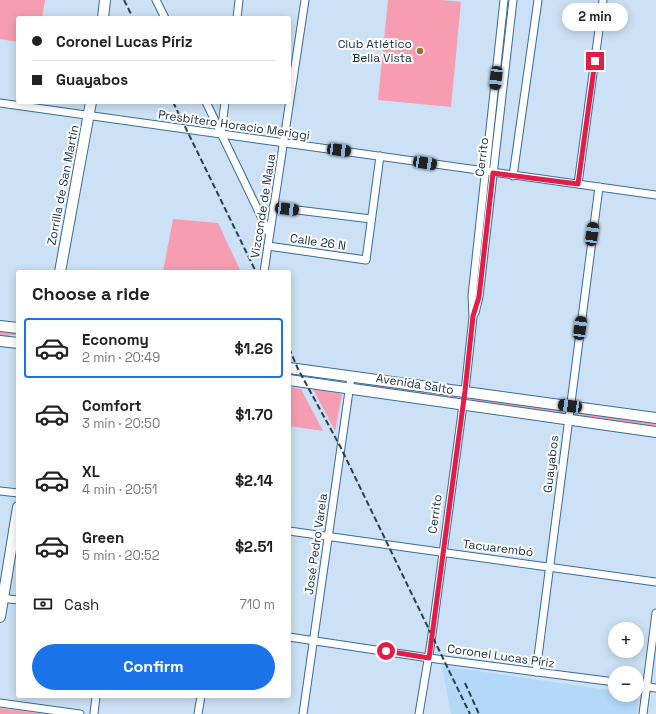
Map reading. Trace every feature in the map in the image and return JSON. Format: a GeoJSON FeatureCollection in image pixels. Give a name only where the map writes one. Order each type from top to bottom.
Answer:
{"type":"FeatureCollection","features":[{"type":"Feature","properties":{"kind":"street"},"geometry":{"type":"LineString","coordinates":[[103,16],[105,0]]}},
{"type":"Feature","properties":{"kind":"street"},"geometry":{"type":"LineString","coordinates":[[156,0],[164,16]]}},
{"type":"Feature","properties":{"kind":"street"},"geometry":{"type":"LineString","coordinates":[[237,16],[239,0]]}},
{"type":"Feature","properties":{"kind":"street","name":"Vizconde de Maua"},"geometry":{"type":"LineString","coordinates":[[291,91],[305,0]]}},
{"type":"Feature","properties":{"kind":"street","name":"Cerrito"},"geometry":{"type":"LineString","coordinates":[[419,714],[429,658],[465,391],[473,316],[472,296],[504,0]]}},
{"type":"Feature","properties":{"kind":"street","name":"Cerrito"},"geometry":{"type":"LineString","coordinates":[[473,316],[479,297],[513,0]]}},
{"type":"Feature","properties":{"kind":"street"},"geometry":{"type":"LineString","coordinates":[[514,176],[538,0]]}},
{"type":"Feature","properties":{"kind":"street"},"geometry":{"type":"LineString","coordinates":[[578,184],[604,0]]}},
{"type":"Feature","properties":{"kind":"street","name":"Presbítero Horacio Meriggi"},"geometry":{"type":"LineString","coordinates":[[0,103],[656,195]]}},
{"type":"Feature","properties":{"kind":"street","name":"Zorrilla de San Martín"},"geometry":{"type":"LineString","coordinates":[[60,270],[91,104]]}},
{"type":"Feature","properties":{"kind":"street"},"geometry":{"type":"LineString","coordinates":[[207,104],[269,233]]}},
{"type":"Feature","properties":{"kind":"street"},"geometry":{"type":"LineString","coordinates":[[221,134],[225,104]]}},
{"type":"Feature","properties":{"kind":"street","name":"Vizconde de Maua"},"geometry":{"type":"LineString","coordinates":[[264,270],[289,104]]}},
{"type":"Feature","properties":{"kind":"street"},"geometry":{"type":"LineString","coordinates":[[273,207],[371,219],[380,156]]}},
{"type":"Feature","properties":{"kind":"street","name":"Guayabos"},"geometry":{"type":"LineString","coordinates":[[536,672],[599,187]]}},
{"type":"Feature","properties":{"kind":"street","name":"Calle 26 N"},"geometry":{"type":"LineString","coordinates":[[268,246],[366,260],[371,219]]}},
{"type":"Feature","properties":{"kind":"street"},"geometry":{"type":"LineString","coordinates":[[0,326],[16,328]]}},
{"type":"Feature","properties":{"kind":"street"},"geometry":{"type":"LineString","coordinates":[[0,341],[16,343]]}},
{"type":"Feature","properties":{"kind":"street","name":"Avenida Salto"},"geometry":{"type":"LineString","coordinates":[[291,368],[656,418]]}},
{"type":"Feature","properties":{"kind":"street","name":"José Pedro Varela"},"geometry":{"type":"LineString","coordinates":[[303,714],[351,377]]}},
{"type":"Feature","properties":{"kind":"street","name":"Avenida Salto"},"geometry":{"type":"LineString","coordinates":[[291,380],[656,432]]}},
{"type":"Feature","properties":{"kind":"street"},"geometry":{"type":"LineString","coordinates":[[0,491],[16,493]]}},
{"type":"Feature","properties":{"kind":"street"},"geometry":{"type":"LineString","coordinates":[[0,617],[1,598],[16,518]]}},
{"type":"Feature","properties":{"kind":"street","name":"Tacuarembó"},"geometry":{"type":"LineString","coordinates":[[291,531],[656,582]]}},
{"type":"Feature","properties":{"kind":"street"},"geometry":{"type":"LineString","coordinates":[[1,598],[16,600]]}},
{"type":"Feature","properties":{"kind":"street"},"geometry":{"type":"LineString","coordinates":[[643,714],[656,613]]}},
{"type":"Feature","properties":{"kind":"street","name":"Coronel Lucas Píriz"},"geometry":{"type":"LineString","coordinates":[[291,637],[429,658],[608,681]]}},
{"type":"Feature","properties":{"kind":"street"},"geometry":{"type":"LineString","coordinates":[[646,686],[656,688]]}},
{"type":"Feature","properties":{"kind":"street"},"geometry":{"type":"LineString","coordinates":[[94,714],[96,698]]}},
{"type":"Feature","properties":{"kind":"street"},"geometry":{"type":"LineString","coordinates":[[198,714],[201,698]]}},
{"type":"Feature","properties":{"kind":"street"},"geometry":{"type":"LineString","coordinates":[[0,703],[80,714]]}},
{"type":"Feature","properties":{"kind":"shaded area"},"geometry":{"type":"Polygon","coordinates":[[[0,0],[45,0],[42,16],[16,16],[16,42],[0,39],[0,0]]]}},
{"type":"Feature","properties":{"kind":"shaded area","name":"Club Atlético Bella Vista"},"geometry":{"type":"Polygon","coordinates":[[[388,0],[442,0],[461,2],[451,107],[378,100],[388,0]]]}},
{"type":"Feature","properties":{"kind":"shaded area"},"geometry":{"type":"Polygon","coordinates":[[[173,219],[218,223],[240,270],[163,270],[173,219]]]}},
{"type":"Feature","properties":{"kind":"shaded area"},"geometry":{"type":"Polygon","coordinates":[[[0,329],[16,332],[16,334],[7,336],[0,335],[0,329]]]}},
{"type":"Feature","properties":{"kind":"shaded area"},"geometry":{"type":"Polygon","coordinates":[[[358,381],[458,394],[457,399],[357,386],[358,381]]]}},
{"type":"Feature","properties":{"kind":"shaded area"},"geometry":{"type":"Polygon","coordinates":[[[291,387],[301,389],[323,431],[291,426],[291,387]]]}},
{"type":"Feature","properties":{"kind":"shaded area"},"geometry":{"type":"Polygon","coordinates":[[[313,389],[342,394],[335,431],[313,389]]]}},
{"type":"Feature","properties":{"kind":"shaded area"},"geometry":{"type":"Polygon","coordinates":[[[472,396],[562,410],[561,415],[471,401],[472,396]]]}},
{"type":"Feature","properties":{"kind":"shaded area"},"geometry":{"type":"Polygon","coordinates":[[[581,412],[656,422],[656,428],[580,417],[581,412]]]}},
{"type":"Feature","properties":{"kind":"shaded area"},"geometry":{"type":"Polygon","coordinates":[[[442,666],[608,690],[608,702],[638,702],[636,714],[451,714],[442,666]]]}},
{"type":"Feature","properties":{"kind":"shaded area"},"geometry":{"type":"Polygon","coordinates":[[[0,708],[45,714],[0,714],[0,708]]]}},
{"type":"Feature","properties":{"kind":"railway"},"geometry":{"type":"LineString","coordinates":[[124,0],[132,16]]}},
{"type":"Feature","properties":{"kind":"railway"},"geometry":{"type":"LineString","coordinates":[[174,104],[255,270]]}},
{"type":"Feature","properties":{"kind":"railway"},"geometry":{"type":"LineString","coordinates":[[291,353],[298,369],[340,446],[470,714]]}},
{"type":"Feature","properties":{"kind":"railway"},"geometry":{"type":"LineString","coordinates":[[465,683],[479,714]]}},
{"type":"Feature","properties":{"kind":"place","name":"Club Atlético Bella Vista"},"geometry":{"type":"Point","coordinates":[420,51]}},
{"type":"Feature","properties":{"kind":"route"},"geometry":{"type":"LineString","coordinates":[[386,651],[429,658],[465,391],[473,316],[479,297],[493,173],[578,184],[595,61]]}}]}
